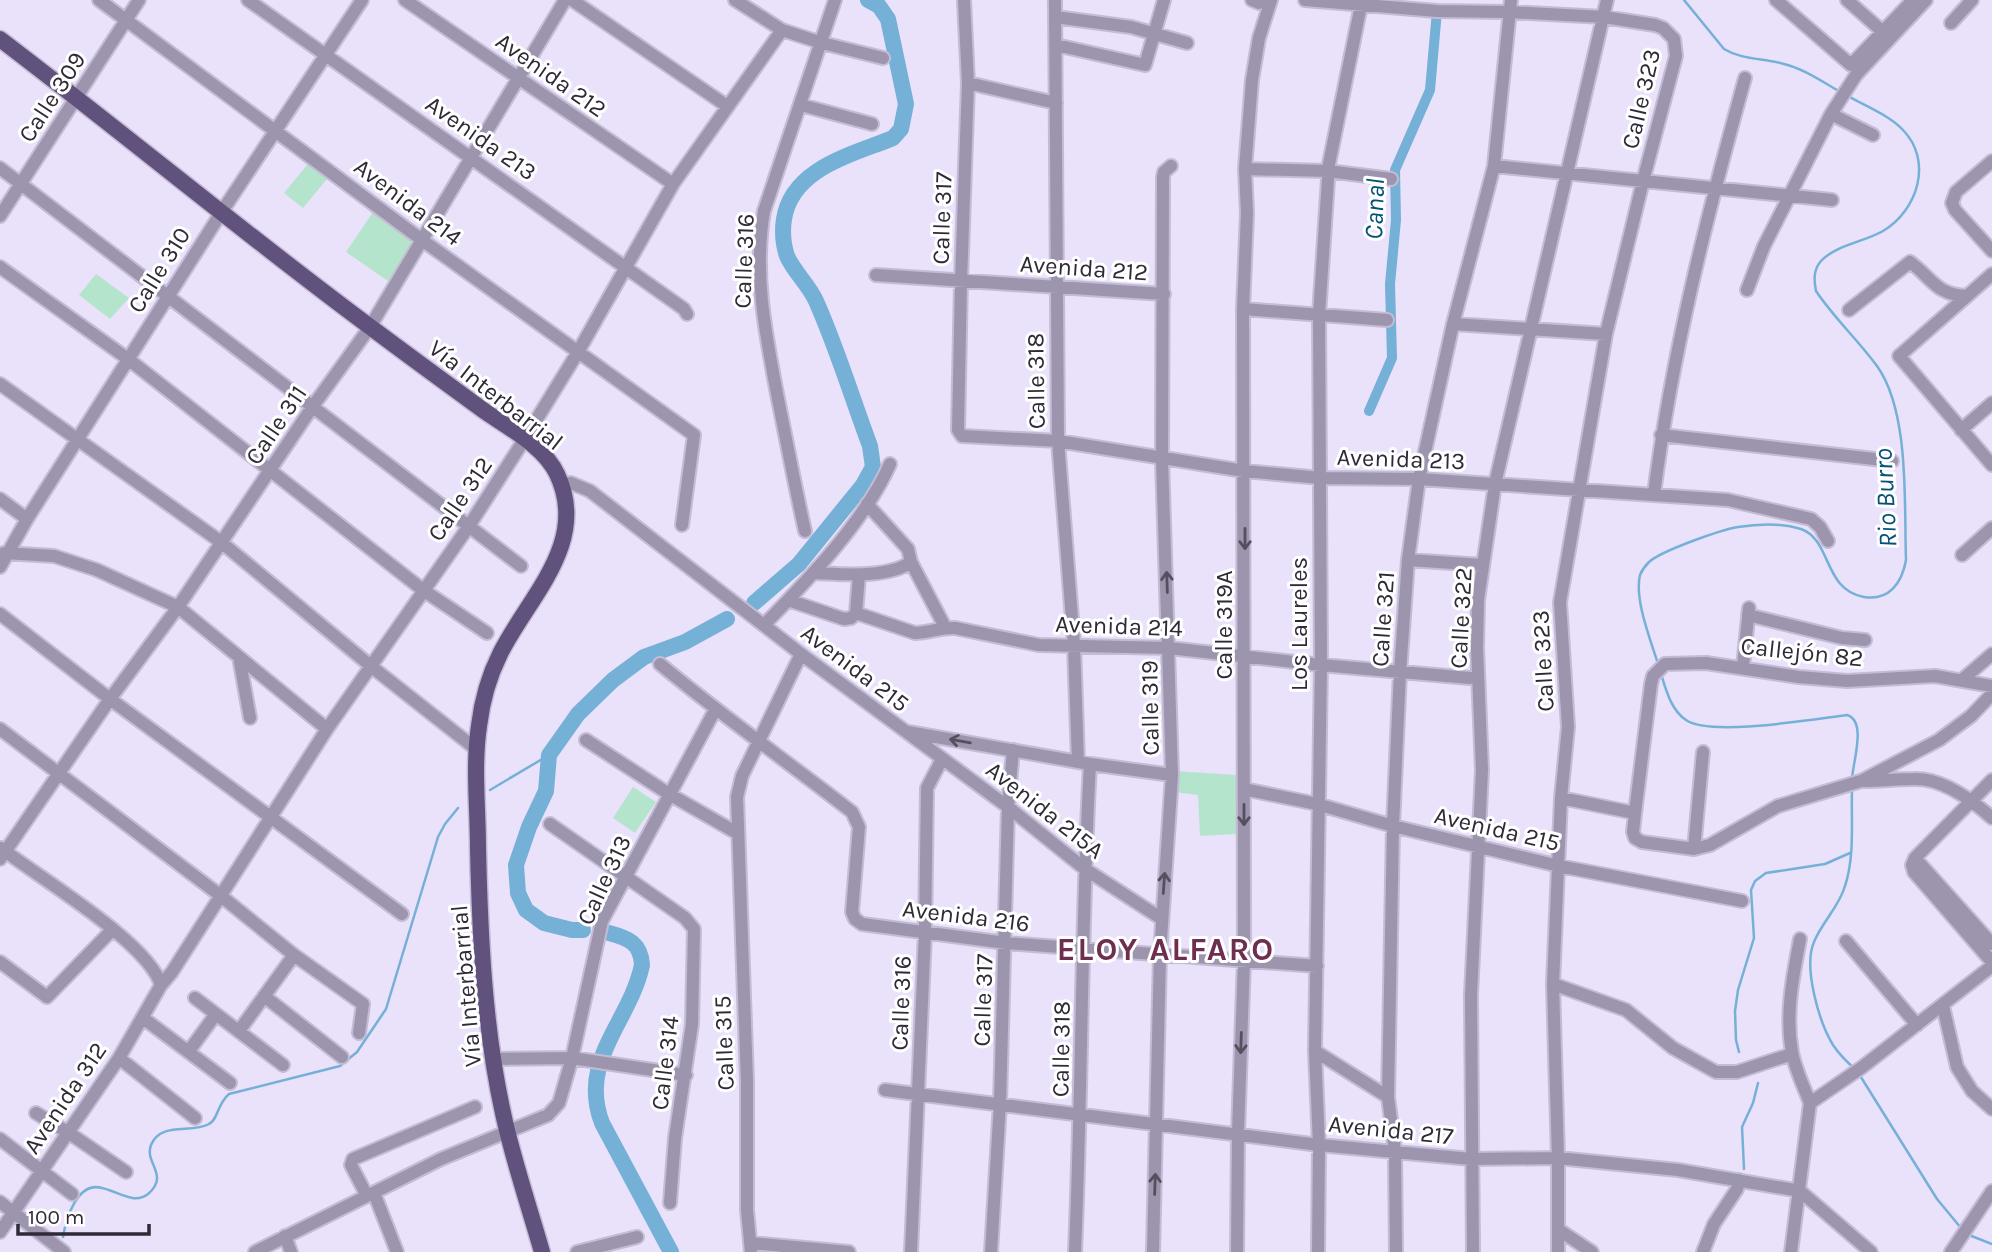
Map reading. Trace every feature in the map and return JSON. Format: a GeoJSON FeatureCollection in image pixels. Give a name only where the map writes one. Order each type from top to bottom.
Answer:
{"type":"FeatureCollection","features":[{"type":"Feature","properties":{"kind":"main road","name":"Vía Interbarrial"},"geometry":{"type":"LineString","coordinates":[[0,39],[221,213],[524,440],[550,462],[561,485],[565,520],[561,550],[499,656],[490,677],[482,706],[476,749],[480,898],[494,1059],[508,1132],[542,1252]]}},
{"type":"Feature","properties":{"kind":"street","name":"Avenida 214"},"geometry":{"type":"LineString","coordinates":[[99,0],[422,240],[694,435],[682,525]]}},
{"type":"Feature","properties":{"kind":"street","name":"Calle 309"},"geometry":{"type":"LineString","coordinates":[[0,216],[139,0]]}},
{"type":"Feature","properties":{"kind":"street","name":"Avenida 213"},"geometry":{"type":"LineString","coordinates":[[248,0],[472,157],[684,309],[687,314]]}},
{"type":"Feature","properties":{"kind":"street","name":"Calle 310"},"geometry":{"type":"LineString","coordinates":[[0,567],[5,553],[168,295],[362,0]]}},
{"type":"Feature","properties":{"kind":"street","name":"Avenida 212"},"geometry":{"type":"LineString","coordinates":[[405,0],[673,184]]}},
{"type":"Feature","properties":{"kind":"street","name":"Calle 311"},"geometry":{"type":"LineString","coordinates":[[2,853],[59,776],[110,698],[178,607],[370,327],[565,0]]}},
{"type":"Feature","properties":{"kind":"street"},"geometry":{"type":"LineString","coordinates":[[572,0],[727,106]]}},
{"type":"Feature","properties":{"kind":"street"},"geometry":{"type":"LineString","coordinates":[[736,0],[782,30],[883,58]]}},
{"type":"Feature","properties":{"kind":"street","name":"Calle 316"},"geometry":{"type":"LineString","coordinates":[[805,531],[763,320],[760,284],[764,211],[835,0]]}},
{"type":"Feature","properties":{"kind":"street","name":"Calle 317"},"geometry":{"type":"LineString","coordinates":[[962,436],[958,430],[968,83],[964,0]]}},
{"type":"Feature","properties":{"kind":"street","name":"Calle 318"},"geometry":{"type":"LineString","coordinates":[[1055,0],[1058,441],[1084,763],[1081,1114],[1075,1252]]}},
{"type":"Feature","properties":{"kind":"street"},"geometry":{"type":"LineString","coordinates":[[1056,45],[1145,65],[1164,0]]}},
{"type":"Feature","properties":{"kind":"street"},"geometry":{"type":"LineString","coordinates":[[1305,0],[1439,12],[1510,6],[1604,17]]}},
{"type":"Feature","properties":{"kind":"street","name":"Calle 322"},"geometry":{"type":"LineString","coordinates":[[1473,1252],[1471,995],[1482,770],[1478,600],[1495,484],[1607,0]]}},
{"type":"Feature","properties":{"kind":"street"},"geometry":{"type":"LineString","coordinates":[[1776,0],[1848,64],[1855,63],[1913,0]]}},
{"type":"Feature","properties":{"kind":"street"},"geometry":{"type":"LineString","coordinates":[[1847,0],[1883,32]]}},
{"type":"Feature","properties":{"kind":"street"},"geometry":{"type":"LineString","coordinates":[[1747,290],[1764,246],[1830,114],[1856,75],[1926,0]]}},
{"type":"Feature","properties":{"kind":"street"},"geometry":{"type":"LineString","coordinates":[[1951,23],[1972,0]]}},
{"type":"Feature","properties":{"kind":"street","name":"Calle 319A"},"geometry":{"type":"LineString","coordinates":[[1237,1252],[1244,960],[1245,169],[1261,1]]}},
{"type":"Feature","properties":{"kind":"street","name":"Los Laureles"},"geometry":{"type":"LineString","coordinates":[[1318,1252],[1319,1145],[1315,1051],[1321,665],[1319,315],[1328,171],[1361,3]]}},
{"type":"Feature","properties":{"kind":"street","name":"Calle 321"},"geometry":{"type":"LineString","coordinates":[[1396,1252],[1395,1151],[1388,1097],[1393,826],[1408,560],[1419,479],[1453,324],[1494,166],[1510,6]]}},
{"type":"Feature","properties":{"kind":"street"},"geometry":{"type":"LineString","coordinates":[[1055,17],[1131,27],[1187,43]]}},
{"type":"Feature","properties":{"kind":"street","name":"Calle 323"},"geometry":{"type":"LineString","coordinates":[[1558,1252],[1553,984],[1561,798],[1568,727],[1560,602],[1606,334],[1676,56],[1674,38],[1663,28],[1604,17]]}},
{"type":"Feature","properties":{"kind":"street","name":"Calle 312"},"geometry":{"type":"LineString","coordinates":[[161,985],[272,819],[327,729],[469,526],[578,352],[673,184],[782,30]]}},
{"type":"Feature","properties":{"kind":"street"},"geometry":{"type":"LineString","coordinates":[[1654,494],[1674,360],[1714,189],[1745,78]]}},
{"type":"Feature","properties":{"kind":"street"},"geometry":{"type":"LineString","coordinates":[[968,83],[1056,103]]}},
{"type":"Feature","properties":{"kind":"street"},"geometry":{"type":"LineString","coordinates":[[801,104],[872,124]]}},
{"type":"Feature","properties":{"kind":"street"},"geometry":{"type":"LineString","coordinates":[[1830,114],[1873,135]]}},
{"type":"Feature","properties":{"kind":"street"},"geometry":{"type":"LineString","coordinates":[[1992,161],[1956,192],[1952,203],[1955,210],[1992,251]]}},
{"type":"Feature","properties":{"kind":"street","name":"Calle 319"},"geometry":{"type":"LineString","coordinates":[[1153,1252],[1160,954],[1172,775],[1162,458],[1163,177],[1164,172],[1171,166]]}},
{"type":"Feature","properties":{"kind":"street"},"geometry":{"type":"LineString","coordinates":[[1494,166],[1832,200]]}},
{"type":"Feature","properties":{"kind":"street"},"geometry":{"type":"LineString","coordinates":[[0,168],[521,566]]}},
{"type":"Feature","properties":{"kind":"street"},"geometry":{"type":"LineString","coordinates":[[1245,169],[1328,171],[1391,179]]}},
{"type":"Feature","properties":{"kind":"street"},"geometry":{"type":"LineString","coordinates":[[1849,310],[1910,262],[1946,293],[1967,296]]}},
{"type":"Feature","properties":{"kind":"street"},"geometry":{"type":"LineString","coordinates":[[0,267],[128,359],[423,590],[487,633]]}},
{"type":"Feature","properties":{"kind":"street"},"geometry":{"type":"LineString","coordinates":[[1992,274],[1899,356],[1992,465]]}},
{"type":"Feature","properties":{"kind":"street","name":"Avenida 212"},"geometry":{"type":"LineString","coordinates":[[876,275],[1164,294]]}},
{"type":"Feature","properties":{"kind":"street"},"geometry":{"type":"LineString","coordinates":[[1243,309],[1387,320]]}},
{"type":"Feature","properties":{"kind":"street"},"geometry":{"type":"LineString","coordinates":[[1453,324],[1606,334]]}},
{"type":"Feature","properties":{"kind":"street"},"geometry":{"type":"LineString","coordinates":[[0,384],[222,542],[372,667],[476,749]]}},
{"type":"Feature","properties":{"kind":"street"},"geometry":{"type":"LineString","coordinates":[[1961,430],[1992,403]]}},
{"type":"Feature","properties":{"kind":"street"},"geometry":{"type":"LineString","coordinates":[[1661,435],[1892,461]]}},
{"type":"Feature","properties":{"kind":"street","name":"Avenida 213"},"geometry":{"type":"LineString","coordinates":[[962,436],[970,439],[1058,441],[1244,471],[1321,478],[1419,479],[1728,500],[1811,519],[1820,527],[1828,541]]}},
{"type":"Feature","properties":{"kind":"street"},"geometry":{"type":"LineString","coordinates":[[764,625],[813,573],[867,504],[890,464]]}},
{"type":"Feature","properties":{"kind":"street","name":"Avenida 215"},"geometry":{"type":"LineString","coordinates":[[561,485],[571,483],[590,491],[904,732],[1172,775]]}},
{"type":"Feature","properties":{"kind":"street"},"geometry":{"type":"LineString","coordinates":[[0,499],[27,519]]}},
{"type":"Feature","properties":{"kind":"street"},"geometry":{"type":"LineString","coordinates":[[867,504],[908,549],[911,562],[944,627]]}},
{"type":"Feature","properties":{"kind":"street"},"geometry":{"type":"LineString","coordinates":[[1962,555],[1992,528]]}},
{"type":"Feature","properties":{"kind":"street"},"geometry":{"type":"LineString","coordinates":[[5,553],[65,559],[97,570],[178,607],[327,729]]}},
{"type":"Feature","properties":{"kind":"street"},"geometry":{"type":"LineString","coordinates":[[1408,560],[1483,565]]}},
{"type":"Feature","properties":{"kind":"street"},"geometry":{"type":"LineString","coordinates":[[813,573],[859,575],[904,568],[911,562]]}},
{"type":"Feature","properties":{"kind":"street"},"geometry":{"type":"LineString","coordinates":[[856,613],[859,575]]}},
{"type":"Feature","properties":{"kind":"street","name":"Avenida 214"},"geometry":{"type":"LineString","coordinates":[[788,600],[844,619],[851,618],[856,613],[915,633],[944,627],[1040,645],[1169,648],[1470,678]]}},
{"type":"Feature","properties":{"kind":"street"},"geometry":{"type":"LineString","coordinates":[[1743,667],[1748,612],[1842,638],[1865,640]]}},
{"type":"Feature","properties":{"kind":"street"},"geometry":{"type":"LineString","coordinates":[[0,614],[402,914]]}},
{"type":"Feature","properties":{"kind":"street","name":"Calle 315"},"geometry":{"type":"LineString","coordinates":[[750,1248],[747,1210],[747,1081],[737,833],[740,785],[801,654]]}},
{"type":"Feature","properties":{"kind":"street"},"geometry":{"type":"LineString","coordinates":[[1963,680],[1992,654]]}},
{"type":"Feature","properties":{"kind":"street"},"geometry":{"type":"LineString","coordinates":[[239,657],[250,718]]}},
{"type":"Feature","properties":{"kind":"street","name":"Callejón 82"},"geometry":{"type":"LineString","coordinates":[[1634,813],[1653,676],[1665,664],[1689,662],[1743,667],[1799,677],[1847,681],[1935,676],[1992,686]]}},
{"type":"Feature","properties":{"kind":"street"},"geometry":{"type":"LineString","coordinates":[[660,664],[715,710],[759,740]]}},
{"type":"Feature","properties":{"kind":"street"},"geometry":{"type":"LineString","coordinates":[[1561,798],[1634,813],[1635,838],[1642,842],[1694,849],[1710,845],[1778,806],[1861,781],[1939,740],[1971,716],[1992,694]]}},
{"type":"Feature","properties":{"kind":"street","name":"Calle 313"},"geometry":{"type":"LineString","coordinates":[[255,1252],[441,1159],[548,1115],[554,1110],[559,1103],[572,1058],[602,921],[715,710]]}},
{"type":"Feature","properties":{"kind":"street"},"geometry":{"type":"LineString","coordinates":[[0,729],[221,896],[294,955],[363,1003],[359,1033]]}},
{"type":"Feature","properties":{"kind":"street","name":"Avenida 215A"},"geometry":{"type":"LineString","coordinates":[[904,732],[1008,807],[1084,869],[1162,919]]}},
{"type":"Feature","properties":{"kind":"street"},"geometry":{"type":"LineString","coordinates":[[586,740],[669,794],[737,833]]}},
{"type":"Feature","properties":{"kind":"street","name":"Avenida 216"},"geometry":{"type":"LineString","coordinates":[[759,740],[852,812],[859,827],[852,912],[855,919],[862,924],[1006,943],[1317,965]]}},
{"type":"Feature","properties":{"kind":"street","name":"Calle 317"},"geometry":{"type":"LineString","coordinates":[[991,1252],[1000,1103],[1008,807],[1013,750]]}},
{"type":"Feature","properties":{"kind":"street"},"geometry":{"type":"LineString","coordinates":[[1694,849],[1703,752]]}},
{"type":"Feature","properties":{"kind":"street","name":"Calle 316"},"geometry":{"type":"LineString","coordinates":[[911,1252],[925,933],[927,788],[942,759]]}},
{"type":"Feature","properties":{"kind":"street"},"geometry":{"type":"LineString","coordinates":[[1861,781],[1921,779],[1937,783],[1972,800],[1992,818]]}},
{"type":"Feature","properties":{"kind":"street"},"geometry":{"type":"LineString","coordinates":[[1810,1103],[1861,1068],[1992,964],[1914,872],[1912,865],[1914,858],[1992,780]]}},
{"type":"Feature","properties":{"kind":"street","name":"Avenida 215"},"geometry":{"type":"LineString","coordinates":[[1244,789],[1317,804],[1393,826],[1559,866],[1742,901]]}},
{"type":"Feature","properties":{"kind":"street"},"geometry":{"type":"LineString","coordinates":[[550,824],[625,876]]}},
{"type":"Feature","properties":{"kind":"street"},"geometry":{"type":"LineString","coordinates":[[2,853],[113,929],[153,967],[161,985]]}},
{"type":"Feature","properties":{"kind":"street"},"geometry":{"type":"LineString","coordinates":[[1914,858],[1992,944]]}},
{"type":"Feature","properties":{"kind":"street","name":"Calle 314"},"geometry":{"type":"LineString","coordinates":[[625,876],[685,918],[694,929],[692,1024],[675,1138],[670,1203]]}},
{"type":"Feature","properties":{"kind":"street"},"geometry":{"type":"LineString","coordinates":[[0,962],[47,997],[113,929]]}},
{"type":"Feature","properties":{"kind":"street"},"geometry":{"type":"LineString","coordinates":[[1791,1252],[1810,1103],[1792,1054],[1788,1026],[1792,981],[1800,939]]}},
{"type":"Feature","properties":{"kind":"street"},"geometry":{"type":"LineString","coordinates":[[1846,941],[1917,1024]]}},
{"type":"Feature","properties":{"kind":"street"},"geometry":{"type":"LineString","coordinates":[[239,1031],[294,955]]}},
{"type":"Feature","properties":{"kind":"street"},"geometry":{"type":"LineString","coordinates":[[1553,984],[1626,1010],[1674,1048],[1716,1072],[1737,1073],[1792,1054]]}},
{"type":"Feature","properties":{"kind":"street","name":"Avenida 312"},"geometry":{"type":"LineString","coordinates":[[0,1232],[119,1058],[161,985]]}},
{"type":"Feature","properties":{"kind":"street"},"geometry":{"type":"LineString","coordinates":[[264,996],[342,1056]]}},
{"type":"Feature","properties":{"kind":"street"},"geometry":{"type":"LineString","coordinates":[[195,998],[283,1065]]}},
{"type":"Feature","properties":{"kind":"street"},"geometry":{"type":"LineString","coordinates":[[1942,1006],[1957,1067],[1972,1091],[1992,1108]]}},
{"type":"Feature","properties":{"kind":"street"},"geometry":{"type":"LineString","coordinates":[[189,1051],[216,1014]]}},
{"type":"Feature","properties":{"kind":"street"},"geometry":{"type":"LineString","coordinates":[[143,1018],[230,1083]]}},
{"type":"Feature","properties":{"kind":"street"},"geometry":{"type":"LineString","coordinates":[[1315,1051],[1388,1097]]}},
{"type":"Feature","properties":{"kind":"street"},"geometry":{"type":"LineString","coordinates":[[119,1058],[195,1118]]}},
{"type":"Feature","properties":{"kind":"street"},"geometry":{"type":"LineString","coordinates":[[494,1059],[572,1058],[686,1075]]}},
{"type":"Feature","properties":{"kind":"street","name":"Avenida 217"},"geometry":{"type":"LineString","coordinates":[[885,1090],[1319,1145],[1471,1159],[1558,1158],[1678,1170],[1800,1191]]}},
{"type":"Feature","properties":{"kind":"street"},"geometry":{"type":"LineString","coordinates":[[397,1252],[371,1194],[351,1165],[353,1159],[475,1107]]}},
{"type":"Feature","properties":{"kind":"street"},"geometry":{"type":"LineString","coordinates":[[36,1113],[126,1172]]}},
{"type":"Feature","properties":{"kind":"street"},"geometry":{"type":"LineString","coordinates":[[0,1139],[72,1194]]}},
{"type":"Feature","properties":{"kind":"street"},"geometry":{"type":"LineString","coordinates":[[1703,1252],[1714,1224],[1737,1189],[1739,1180]]}},
{"type":"Feature","properties":{"kind":"street"},"geometry":{"type":"LineString","coordinates":[[1800,1191],[1871,1252]]}},
{"type":"Feature","properties":{"kind":"street"},"geometry":{"type":"LineString","coordinates":[[1951,1252],[1992,1191]]}},
{"type":"Feature","properties":{"kind":"street"},"geometry":{"type":"LineString","coordinates":[[0,1202],[64,1252]]}},
{"type":"Feature","properties":{"kind":"street"},"geometry":{"type":"LineString","coordinates":[[1559,1230],[1592,1252]]}},
{"type":"Feature","properties":{"kind":"street"},"geometry":{"type":"LineString","coordinates":[[285,1236],[291,1252]]}},
{"type":"Feature","properties":{"kind":"street"},"geometry":{"type":"LineString","coordinates":[[577,1252],[637,1237]]}},
{"type":"Feature","properties":{"kind":"street"},"geometry":{"type":"LineString","coordinates":[[750,1248],[849,1252]]}},
{"type":"Feature","properties":{"kind":"green space"},"geometry":{"type":"Polygon","coordinates":[[[308,164],[327,179],[303,208],[284,193],[308,164]]]}},
{"type":"Feature","properties":{"kind":"green space"},"geometry":{"type":"Polygon","coordinates":[[[373,212],[412,242],[388,281],[346,252],[373,212]]]}},
{"type":"Feature","properties":{"kind":"green space"},"geometry":{"type":"Polygon","coordinates":[[[96,274],[129,298],[110,319],[79,295],[96,274]]]}},
{"type":"Feature","properties":{"kind":"green space"},"geometry":{"type":"Polygon","coordinates":[[[1174,771],[1236,775],[1237,834],[1200,836],[1198,795],[1174,792],[1174,771]]]}},
{"type":"Feature","properties":{"kind":"green space"},"geometry":{"type":"Polygon","coordinates":[[[633,787],[656,802],[635,833],[613,818],[633,787]]]}},
{"type":"Feature","properties":{"kind":"waterway"},"geometry":{"type":"LineString","coordinates":[[754,603],[799,564],[863,485],[873,467],[870,446],[831,337],[813,295],[787,256],[783,233],[789,202],[811,175],[843,158],[893,138],[901,129],[906,104],[888,19],[879,6],[868,0]]}},
{"type":"Feature","properties":{"kind":"waterway","name":"Rio Burro"},"geometry":{"type":"LineString","coordinates":[[1684,0],[1724,49],[1738,55],[1791,66],[1839,91]]}},
{"type":"Feature","properties":{"kind":"waterway","name":"Canal"},"geometry":{"type":"LineString","coordinates":[[1369,411],[1392,358],[1390,284],[1396,220],[1395,170],[1430,90],[1437,11]]}},
{"type":"Feature","properties":{"kind":"waterway","name":"Rio Burro"},"geometry":{"type":"LineString","coordinates":[[1658,664],[1641,608],[1640,575],[1646,565],[1656,557],[1691,541],[1745,526],[1778,525],[1801,529],[1818,543],[1841,585],[1851,593],[1864,597],[1881,596],[1893,589],[1904,568],[1905,487],[1895,408],[1888,385],[1877,366],[1816,291],[1815,272],[1818,264],[1827,256],[1842,247],[1883,231],[1895,222],[1913,198],[1919,170],[1912,142],[1903,130],[1884,115],[1848,96]]}},
{"type":"Feature","properties":{"kind":"waterway"},"geometry":{"type":"LineString","coordinates":[[583,930],[544,923],[526,910],[518,893],[516,865],[529,827],[546,791],[549,755],[578,714],[613,680],[644,657],[685,642],[727,619]]}},
{"type":"Feature","properties":{"kind":"waterway","name":"Rio Burro"},"geometry":{"type":"LineString","coordinates":[[1661,674],[1676,711],[1686,720],[1698,725],[1739,727],[1847,715],[1853,719],[1858,733],[1852,779]]}},
{"type":"Feature","properties":{"kind":"waterway"},"geometry":{"type":"LineString","coordinates":[[490,790],[549,755]]}},
{"type":"Feature","properties":{"kind":"waterway"},"geometry":{"type":"LineString","coordinates":[[1852,789],[1848,874],[1839,901],[1814,942],[1810,965],[1814,994],[1828,1035],[1838,1052],[1855,1069]]}},
{"type":"Feature","properties":{"kind":"waterway"},"geometry":{"type":"LineString","coordinates":[[63,1237],[74,1203],[86,1190],[93,1187],[102,1188],[137,1198],[148,1194],[157,1181],[151,1158],[151,1145],[162,1133],[209,1124],[229,1094],[340,1066],[357,1052],[386,1009],[438,837],[458,808]]}},
{"type":"Feature","properties":{"kind":"waterway"},"geometry":{"type":"LineString","coordinates":[[1739,1052],[1735,1011],[1738,990],[1754,938],[1751,890],[1755,881],[1766,873],[1825,864],[1850,853]]}},
{"type":"Feature","properties":{"kind":"waterway"},"geometry":{"type":"LineString","coordinates":[[609,933],[632,943],[639,951],[642,965],[636,986],[601,1060],[596,1080],[596,1100],[602,1123],[671,1252]]}},
{"type":"Feature","properties":{"kind":"waterway"},"geometry":{"type":"LineString","coordinates":[[1859,1074],[1937,1199],[1961,1228]]}},
{"type":"Feature","properties":{"kind":"waterway"},"geometry":{"type":"LineString","coordinates":[[1744,1169],[1742,1127],[1753,1103],[1758,1083]]}},
{"type":"Feature","properties":{"kind":"waterway"},"geometry":{"type":"LineString","coordinates":[[1969,1235],[1992,1244]]}},
{"type":"Feature","properties":{"kind":"district","name":"ELOY ALFARO"},"geometry":{"type":"Point","coordinates":[1166,949]}}]}
